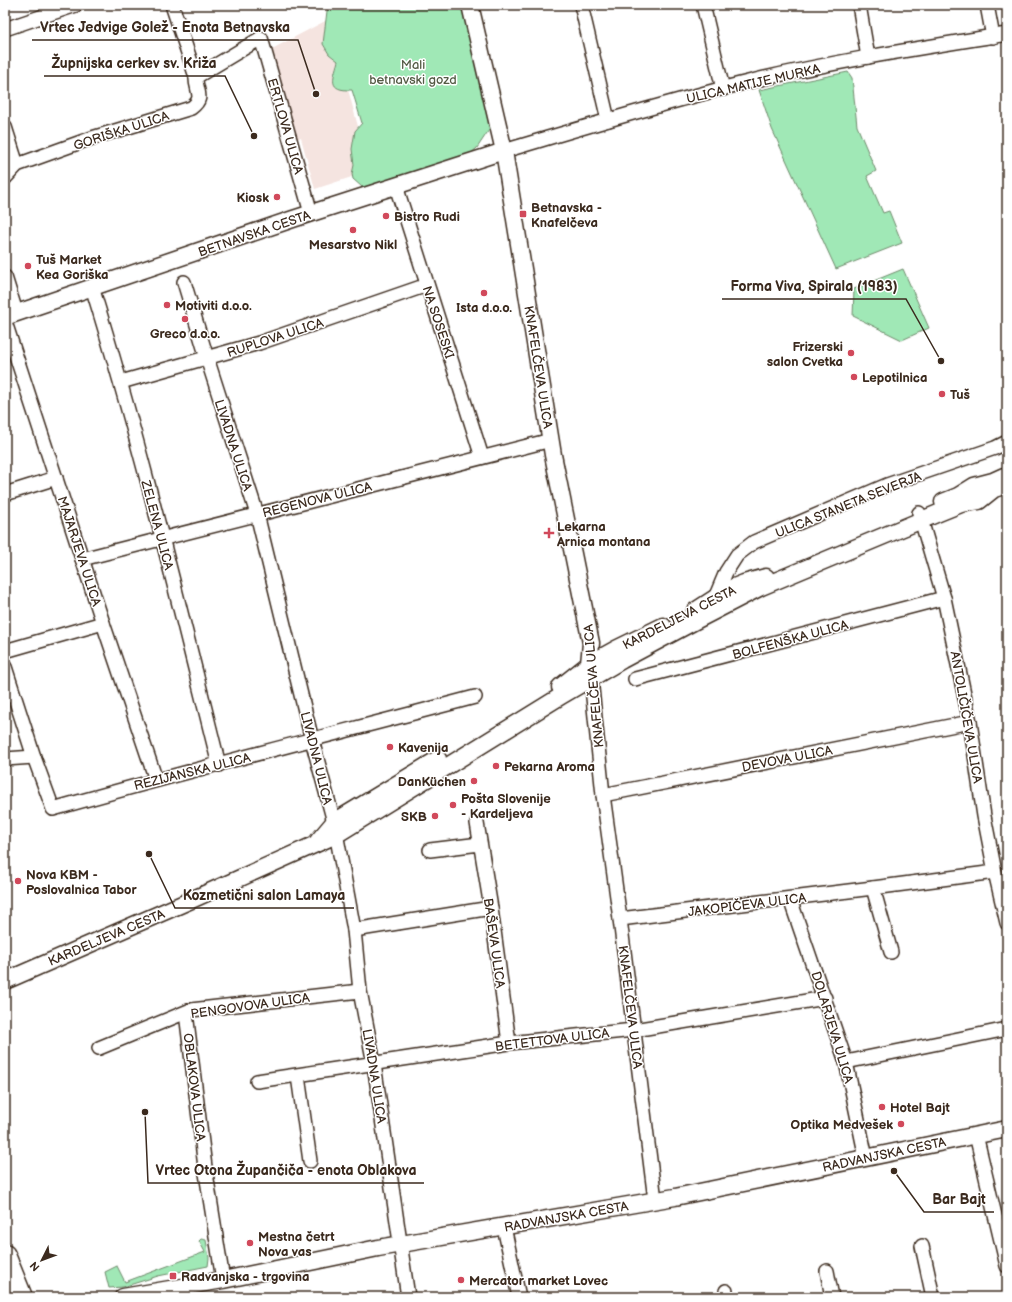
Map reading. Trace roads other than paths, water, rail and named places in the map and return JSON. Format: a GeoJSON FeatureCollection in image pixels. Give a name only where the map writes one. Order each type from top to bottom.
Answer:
{"type":"FeatureCollection","features":[{"type":"Feature","properties":{"kind":"main road"},"geometry":{"type":"LineString","coordinates":[[5,1255],[22,1297]]}},
{"type":"Feature","properties":{"kind":"street"},"geometry":{"type":"LineString","coordinates":[[5,28],[76,5]]}},
{"type":"Feature","properties":{"kind":"street","name":"GORIŠKA ULICA"},"geometry":{"type":"LineString","coordinates":[[5,178],[17,165],[92,138],[191,108],[196,105],[199,100],[199,95],[196,77],[172,5]]}},
{"type":"Feature","properties":{"kind":"street","name":"KNAFELČEVA ULICA"},"geometry":{"type":"LineString","coordinates":[[470,5],[504,151],[551,440],[591,643],[590,671],[603,795],[655,1200]]}},
{"type":"Feature","properties":{"kind":"street"},"geometry":{"type":"LineString","coordinates":[[581,5],[608,120]]}},
{"type":"Feature","properties":{"kind":"street"},"geometry":{"type":"LineString","coordinates":[[703,5],[722,89]]}},
{"type":"Feature","properties":{"kind":"street"},"geometry":{"type":"LineString","coordinates":[[859,5],[868,57]]}},
{"type":"Feature","properties":{"kind":"street"},"geometry":{"type":"LineString","coordinates":[[987,5],[993,37]]}},
{"type":"Feature","properties":{"kind":"street","name":"ULICA MATIJE MURKA"},"geometry":{"type":"LineString","coordinates":[[504,151],[608,120],[749,82],[868,57],[1007,34]]}},
{"type":"Feature","properties":{"kind":"street","name":"ERTLOVA ULICA"},"geometry":{"type":"LineString","coordinates":[[196,77],[261,38],[311,213]]}},
{"type":"Feature","properties":{"kind":"street"},"geometry":{"type":"LineString","coordinates":[[5,127],[17,165]]}},
{"type":"Feature","properties":{"kind":"street","name":"BETNAVSKA CESTA"},"geometry":{"type":"LineString","coordinates":[[9,317],[92,287],[311,213],[504,151]]}},
{"type":"Feature","properties":{"kind":"street","name":"NA SOSESKI"},"geometry":{"type":"LineString","coordinates":[[396,186],[426,285],[482,457]]}},
{"type":"Feature","properties":{"kind":"street"},"geometry":{"type":"LineString","coordinates":[[5,277],[9,317]]}},
{"type":"Feature","properties":{"kind":"street","name":"LIVADNA ULICA"},"geometry":{"type":"LineString","coordinates":[[184,282],[257,514],[335,829],[354,930],[360,991],[374,1064],[408,1297]]}},
{"type":"Feature","properties":{"kind":"street","name":"RUPLOVA ULICA"},"geometry":{"type":"LineString","coordinates":[[121,382],[266,340],[426,285]]}},
{"type":"Feature","properties":{"kind":"street","name":"ZELENA ULICA"},"geometry":{"type":"LineString","coordinates":[[92,287],[121,382],[219,765]]}},
{"type":"Feature","properties":{"kind":"street","name":"MAJARJEVA ULICA"},"geometry":{"type":"LineString","coordinates":[[9,317],[56,478],[156,780]]}},
{"type":"Feature","properties":{"kind":"street","name":"REGENOVA ULICA"},"geometry":{"type":"LineString","coordinates":[[82,559],[551,440]]}},
{"type":"Feature","properties":{"kind":"street","name":"ULICA STANETA SEVERJA"},"geometry":{"type":"LineString","coordinates":[[715,598],[726,572],[737,555],[754,542],[887,485],[995,448],[1007,442]]}},
{"type":"Feature","properties":{"kind":"street","name":"KARDELJEVA CESTA"},"geometry":{"type":"LineString","coordinates":[[590,671],[622,660],[760,587],[920,517],[974,486],[992,482],[1007,475]]}},
{"type":"Feature","properties":{"kind":"street"},"geometry":{"type":"LineString","coordinates":[[5,494],[56,478]]}},
{"type":"Feature","properties":{"kind":"street","name":"KARDELJEVA CESTA"},"geometry":{"type":"LineString","coordinates":[[5,981],[316,844],[335,829],[590,671],[616,649],[694,612],[729,589],[773,575],[920,517],[962,504],[979,501],[994,490],[1007,485]]}},
{"type":"Feature","properties":{"kind":"street","name":"ANTOLIČIČEVA ULICA"},"geometry":{"type":"LineString","coordinates":[[920,517],[944,598],[970,722],[984,816],[1007,923]]}},
{"type":"Feature","properties":{"kind":"street","name":"BOLFENŠKA ULICA"},"geometry":{"type":"LineString","coordinates":[[635,679],[944,598]]}},
{"type":"Feature","properties":{"kind":"street"},"geometry":{"type":"LineString","coordinates":[[5,652],[103,623]]}},
{"type":"Feature","properties":{"kind":"street","name":"REZIJANSKA ULICA"},"geometry":{"type":"LineString","coordinates":[[5,667],[34,757],[53,809],[156,780],[219,765],[476,697]]}},
{"type":"Feature","properties":{"kind":"street","name":"DEVOVA ULICA"},"geometry":{"type":"LineString","coordinates":[[603,795],[970,722]]}},
{"type":"Feature","properties":{"kind":"street"},"geometry":{"type":"LineString","coordinates":[[5,759],[34,757]]}},
{"type":"Feature","properties":{"kind":"street","name":"BAŠEVA ULICA"},"geometry":{"type":"LineString","coordinates":[[477,823],[491,908],[509,1043]]}},
{"type":"Feature","properties":{"kind":"street"},"geometry":{"type":"LineString","coordinates":[[430,850],[480,844]]}},
{"type":"Feature","properties":{"kind":"street","name":"JAKOPIČEVA ULICA"},"geometry":{"type":"LineString","coordinates":[[620,919],[790,899],[995,872]]}},
{"type":"Feature","properties":{"kind":"street"},"geometry":{"type":"LineString","coordinates":[[873,888],[891,952]]}},
{"type":"Feature","properties":{"kind":"street","name":"DOLARJEVA ULICA"},"geometry":{"type":"LineString","coordinates":[[790,899],[846,1062],[866,1158]]}},
{"type":"Feature","properties":{"kind":"street"},"geometry":{"type":"LineString","coordinates":[[354,930],[491,908]]}},
{"type":"Feature","properties":{"kind":"street","name":"PENGOVOVA ULICA"},"geometry":{"type":"LineString","coordinates":[[99,1048],[191,1010],[360,991]]}},
{"type":"Feature","properties":{"kind":"street","name":"BETETTOVA ULICA"},"geometry":{"type":"LineString","coordinates":[[257,1081],[509,1043],[634,1030],[825,998]]}},
{"type":"Feature","properties":{"kind":"street","name":"OBLAKOVA ULICA"},"geometry":{"type":"LineString","coordinates":[[186,1013],[205,1167],[223,1280]]}},
{"type":"Feature","properties":{"kind":"street"},"geometry":{"type":"LineString","coordinates":[[846,1062],[1007,1029]]}},
{"type":"Feature","properties":{"kind":"street"},"geometry":{"type":"LineString","coordinates":[[298,1076],[310,1161]]}},
{"type":"Feature","properties":{"kind":"street","name":"RADVANJSKA CESTA"},"geometry":{"type":"LineString","coordinates":[[123,1297],[223,1280],[378,1248],[655,1200],[1007,1128]]}},
{"type":"Feature","properties":{"kind":"street"},"geometry":{"type":"LineString","coordinates":[[976,1135],[1007,1266]]}},
{"type":"Feature","properties":{"kind":"street"},"geometry":{"type":"LineString","coordinates":[[504,1226],[519,1297]]}},
{"type":"Feature","properties":{"kind":"street"},"geometry":{"type":"LineString","coordinates":[[922,1246],[933,1297]]}},
{"type":"Feature","properties":{"kind":"street"},"geometry":{"type":"LineString","coordinates":[[827,1271],[832,1297]]}},
{"type":"Feature","properties":{"kind":"place","name":"Vrtec Jedvige Golež - Enota Betnavska"},"geometry":{"type":"Point","coordinates":[316,94]}},
{"type":"Feature","properties":{"kind":"place","name":"Župnijska cerkev sv. Križa"},"geometry":{"type":"Point","coordinates":[254,136]}},
{"type":"Feature","properties":{"kind":"place","name":"Kiosk"},"geometry":{"type":"Point","coordinates":[277,197]}},
{"type":"Feature","properties":{"kind":"place","name":"Betnavska - Knafelčeva"},"geometry":{"type":"Point","coordinates":[523,214]}},
{"type":"Feature","properties":{"kind":"place","name":"Bistro Rudi"},"geometry":{"type":"Point","coordinates":[386,216]}},
{"type":"Feature","properties":{"kind":"place","name":"Mesarstvo Nikl"},"geometry":{"type":"Point","coordinates":[353,230]}},
{"type":"Feature","properties":{"kind":"place","name":"Tuš Market Kea Goriška"},"geometry":{"type":"Point","coordinates":[28,266]}},
{"type":"Feature","properties":{"kind":"place","name":"Ista d.o.o."},"geometry":{"type":"Point","coordinates":[484,293]}},
{"type":"Feature","properties":{"kind":"place","name":"Motiviti d.o.o."},"geometry":{"type":"Point","coordinates":[167,305]}},
{"type":"Feature","properties":{"kind":"place","name":"Greco d.o.o."},"geometry":{"type":"Point","coordinates":[185,319]}},
{"type":"Feature","properties":{"kind":"place","name":"Frizerski salon Cvetka"},"geometry":{"type":"Point","coordinates":[851,353]}},
{"type":"Feature","properties":{"kind":"place","name":"Forma Viva, Spirala (1983)"},"geometry":{"type":"Point","coordinates":[941,361]}},
{"type":"Feature","properties":{"kind":"place","name":"Lepotilnica"},"geometry":{"type":"Point","coordinates":[854,377]}},
{"type":"Feature","properties":{"kind":"place","name":"Tuš"},"geometry":{"type":"Point","coordinates":[942,394]}},
{"type":"Feature","properties":{"kind":"place","name":"Lekarna Arnica montana"},"geometry":{"type":"Point","coordinates":[549,533]}},
{"type":"Feature","properties":{"kind":"place","name":"Kavenija"},"geometry":{"type":"Point","coordinates":[390,747]}},
{"type":"Feature","properties":{"kind":"place","name":"Pekarna Aroma"},"geometry":{"type":"Point","coordinates":[496,766]}},
{"type":"Feature","properties":{"kind":"place","name":"DanKüchen"},"geometry":{"type":"Point","coordinates":[474,781]}},
{"type":"Feature","properties":{"kind":"place","name":"Pošta Slovenije - Kardeljeva"},"geometry":{"type":"Point","coordinates":[453,805]}},
{"type":"Feature","properties":{"kind":"place","name":"SKB"},"geometry":{"type":"Point","coordinates":[435,816]}},
{"type":"Feature","properties":{"kind":"place","name":"Kozmetični salon Lamaya"},"geometry":{"type":"Point","coordinates":[149,854]}},
{"type":"Feature","properties":{"kind":"place","name":"Nova KBM - Poslovalnica Tabor"},"geometry":{"type":"Point","coordinates":[18,881]}},
{"type":"Feature","properties":{"kind":"place","name":"Hotel Bajt"},"geometry":{"type":"Point","coordinates":[882,1107]}},
{"type":"Feature","properties":{"kind":"place","name":"Vrtec Otona Župančiča - enota Oblakova"},"geometry":{"type":"Point","coordinates":[145,1112]}},
{"type":"Feature","properties":{"kind":"place","name":"Optika Medvešek"},"geometry":{"type":"Point","coordinates":[901,1124]}},
{"type":"Feature","properties":{"kind":"place","name":"Bar Bajt"},"geometry":{"type":"Point","coordinates":[894,1171]}},
{"type":"Feature","properties":{"kind":"place","name":"Mestna četrt Nova vas"},"geometry":{"type":"Point","coordinates":[250,1243]}},
{"type":"Feature","properties":{"kind":"place","name":"Radvanjska - trgovina"},"geometry":{"type":"Point","coordinates":[173,1276]}},
{"type":"Feature","properties":{"kind":"place","name":"Mercator market Lovec"},"geometry":{"type":"Point","coordinates":[461,1280]}},
{"type":"Feature","properties":{"kind":"park label","name":"Mali betnavski gozd"},"geometry":{"type":"Point","coordinates":[413,72]}}]}
